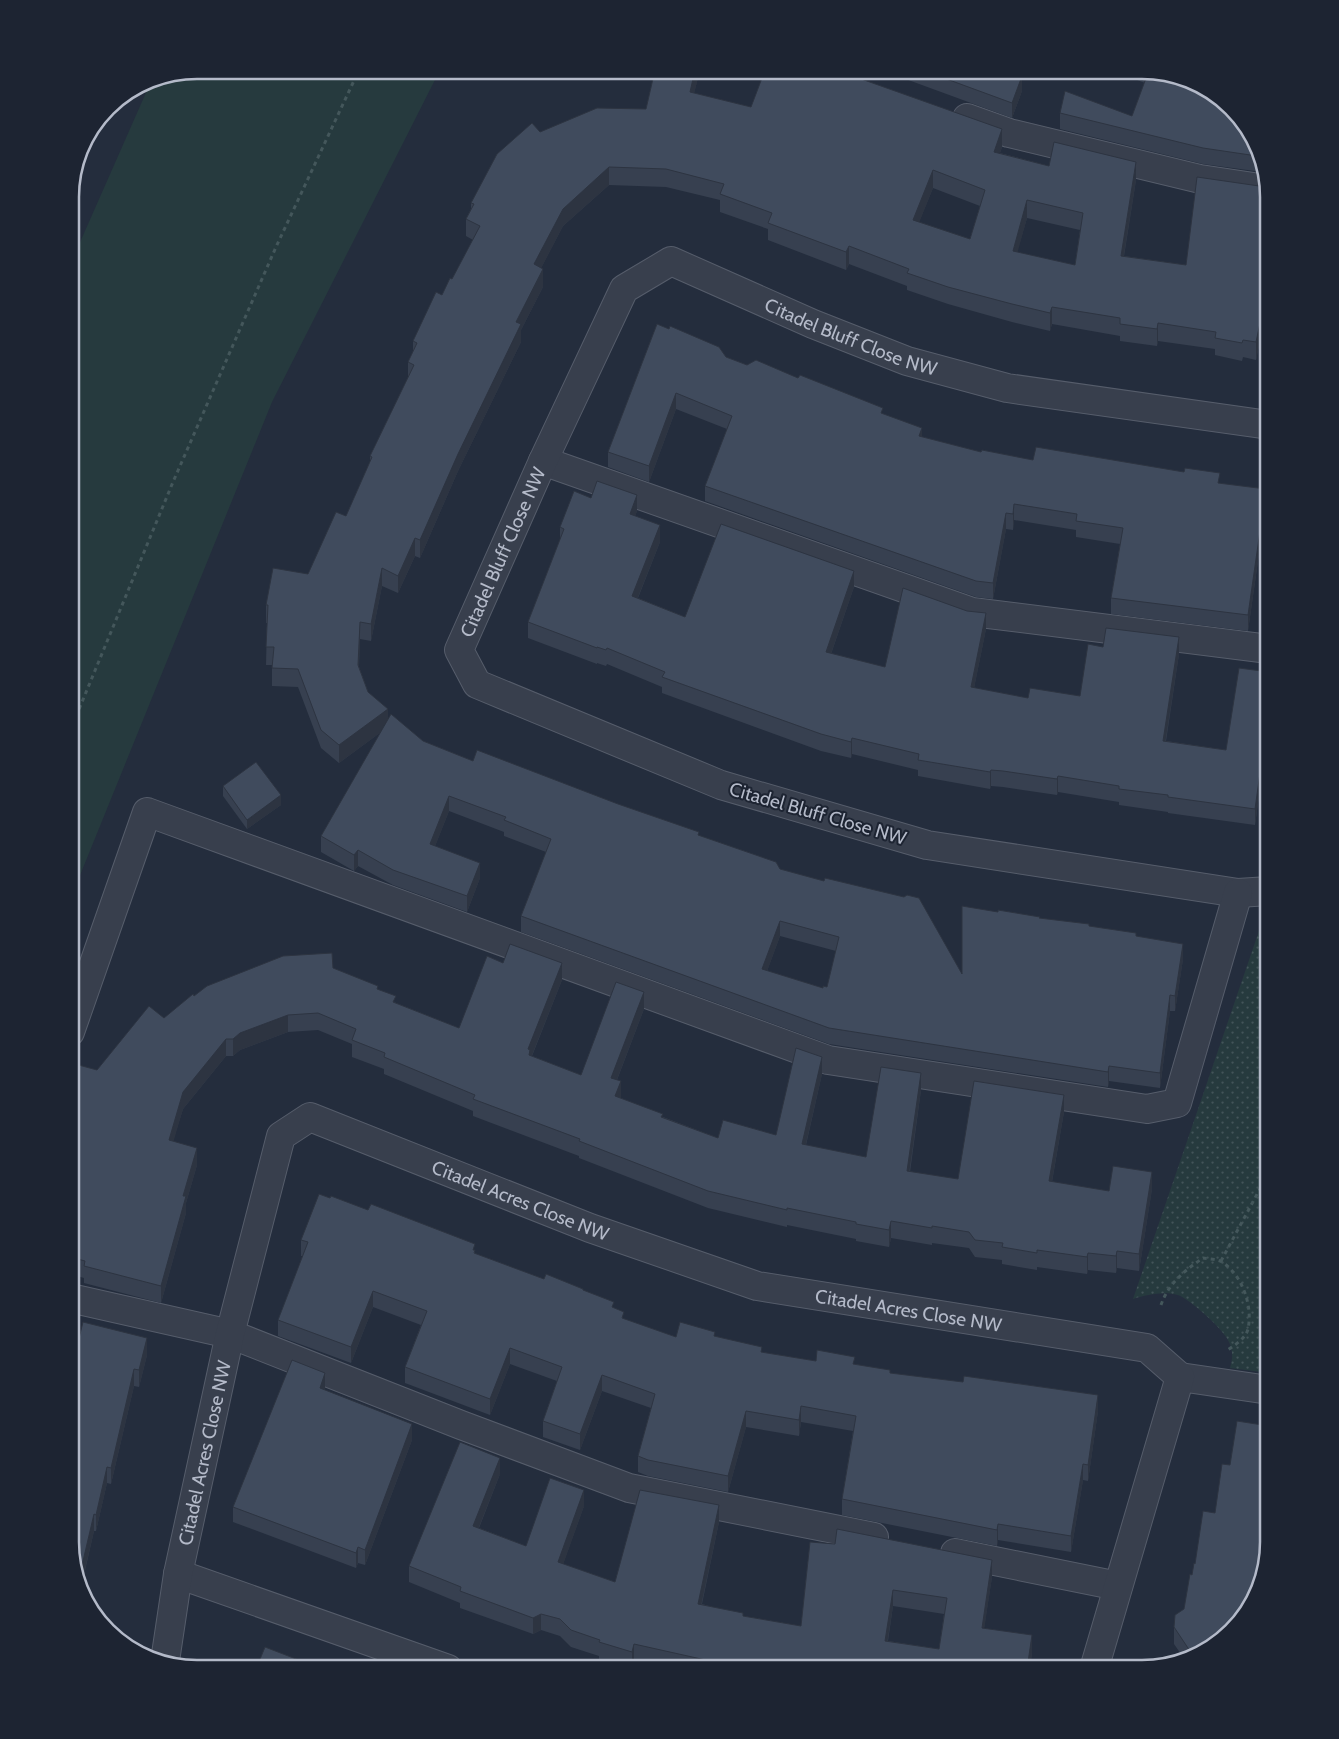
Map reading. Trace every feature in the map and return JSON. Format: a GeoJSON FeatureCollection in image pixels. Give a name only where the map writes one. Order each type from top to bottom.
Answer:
{"type":"FeatureCollection","features":[{"type":"Feature","properties":{"kind":"street"},"geometry":{"type":"LineString","coordinates":[[944,110],[1009,132],[1200,179],[1260,188]]}},
{"type":"Feature","properties":{"kind":"street","name":"Citadel Bluff Close NW"},"geometry":{"type":"LineString","coordinates":[[1260,424],[1007,388],[907,361],[813,324],[671,261],[624,288],[543,462],[459,650],[477,684],[720,785],[927,845],[1238,893],[1260,892]]}},
{"type":"Feature","properties":{"kind":"street"},"geometry":{"type":"LineString","coordinates":[[543,462],[972,612],[1260,648]]}},
{"type":"Feature","properties":{"kind":"street"},"geometry":{"type":"LineString","coordinates":[[79,1006],[146,812],[828,1060],[1147,1109],[1177,1103],[1238,893]]}},
{"type":"Feature","properties":{"kind":"street","name":"Citadel Acres Close NW"},"geometry":{"type":"LineString","coordinates":[[166,1656],[178,1574],[230,1334],[281,1136],[310,1117],[590,1228],[757,1286],[1147,1348],[1180,1377]]}},
{"type":"Feature","properties":{"kind":"street"},"geometry":{"type":"LineString","coordinates":[[79,1300],[230,1334],[461,1425],[629,1488],[896,1541]]}},
{"type":"Feature","properties":{"kind":"street"},"geometry":{"type":"LineString","coordinates":[[1097,1660],[1180,1377],[1260,1389]]}},
{"type":"Feature","properties":{"kind":"street"},"geometry":{"type":"LineString","coordinates":[[935,1549],[1118,1586]]}},
{"type":"Feature","properties":{"kind":"street"},"geometry":{"type":"LineString","coordinates":[[178,1574],[422,1660]]}},
{"type":"Feature","properties":{"kind":"path"},"geometry":{"type":"LineString","coordinates":[[79,709],[173,482],[276,247],[355,79]]}},
{"type":"Feature","properties":{"kind":"path"},"geometry":{"type":"LineString","coordinates":[[1221,1261],[1260,1189]]}},
{"type":"Feature","properties":{"kind":"path"},"geometry":{"type":"LineString","coordinates":[[1161,1305],[1175,1280],[1187,1268],[1203,1258],[1221,1261],[1236,1276],[1243,1289],[1248,1307],[1248,1330],[1237,1344],[1220,1355]]}},
{"type":"Feature","properties":{"kind":"green space"},"geometry":{"type":"Polygon","coordinates":[[[197,79],[435,79],[272,402],[79,878],[79,245],[147,91],[152,88],[174,81],[197,79]]]}},
{"type":"Feature","properties":{"kind":"green space"},"geometry":{"type":"Polygon","coordinates":[[[1260,928],[1260,1372],[1230,1368],[1232,1352],[1226,1337],[1190,1302],[1178,1295],[1161,1293],[1133,1299],[1260,928]]]}},
{"type":"Feature","properties":{"kind":"building"},"geometry":{"type":"Polygon","coordinates":[[[653,79],[693,79],[690,92],[751,107],[762,79],[861,79],[1002,129],[994,152],[1049,166],[1054,142],[1136,162],[1121,256],[1186,265],[1197,177],[1260,186],[1260,323],[1256,342],[1243,340],[1242,343],[1215,338],[1216,332],[1158,323],[1157,329],[1120,324],[1120,318],[1052,307],[1050,313],[948,287],[907,273],[909,269],[849,246],[846,252],[768,223],[772,213],[720,194],[724,184],[666,169],[609,167],[563,209],[534,264],[543,269],[516,322],[521,324],[458,454],[420,540],[415,538],[398,576],[382,568],[371,624],[360,622],[358,665],[368,692],[388,709],[339,745],[321,730],[298,669],[272,668],[274,647],[266,647],[268,605],[266,605],[273,568],[308,574],[336,512],[346,516],[372,457],[370,456],[414,365],[408,362],[417,343],[413,341],[436,292],[442,295],[480,226],[466,219],[474,204],[471,203],[497,154],[532,123],[540,132],[597,108],[646,109],[653,79]],[[933,170],[913,220],[970,239],[985,190],[933,170]],[[1027,200],[1013,251],[1075,265],[1083,213],[1027,200]]]}},
{"type":"Feature","properties":{"kind":"building"},"geometry":{"type":"Polygon","coordinates":[[[947,79],[1021,79],[1012,103],[947,79]]]}},
{"type":"Feature","properties":{"kind":"building"},"geometry":{"type":"Polygon","coordinates":[[[1146,79],[1173,83],[1201,95],[1226,113],[1240,131],[1252,155],[1203,148],[1060,113],[1065,91],[1132,116],[1146,79]]]}},
{"type":"Feature","properties":{"kind":"building"},"geometry":{"type":"Polygon","coordinates":[[[657,324],[669,329],[670,326],[719,347],[726,357],[747,365],[756,360],[798,378],[800,375],[883,408],[881,413],[922,428],[919,436],[981,452],[982,450],[1033,460],[1036,447],[1184,472],[1185,468],[1220,473],[1218,483],[1260,488],[1260,531],[1248,615],[1111,598],[1123,528],[1076,521],[1077,514],[1014,504],[1013,514],[1006,513],[993,583],[976,581],[705,486],[732,416],[676,393],[649,466],[608,452],[657,324]]]}},
{"type":"Feature","properties":{"kind":"building"},"geometry":{"type":"Polygon","coordinates":[[[597,481],[637,495],[630,514],[660,525],[632,596],[685,617],[721,524],[854,571],[826,652],[885,667],[903,588],[967,611],[986,613],[971,687],[1028,698],[1030,688],[1080,696],[1088,644],[1103,647],[1106,628],[1179,637],[1163,741],[1226,750],[1239,668],[1260,671],[1260,773],[1255,809],[1119,789],[1119,786],[1058,776],[1057,779],[1003,771],[991,770],[990,772],[918,760],[919,754],[852,738],[851,742],[821,734],[662,677],[665,672],[607,648],[606,650],[597,648],[528,622],[564,529],[560,527],[574,491],[591,498],[597,481]]]}},
{"type":"Feature","properties":{"kind":"building"},"geometry":{"type":"Polygon","coordinates":[[[391,714],[423,741],[473,761],[477,750],[618,804],[699,832],[698,835],[776,862],[780,869],[824,881],[825,878],[904,897],[907,895],[919,898],[962,974],[962,906],[1089,924],[1089,926],[1136,933],[1136,936],[1183,944],[1175,996],[1170,995],[1160,1073],[1109,1066],[1108,1072],[829,1028],[521,916],[551,839],[504,820],[506,817],[449,796],[430,844],[480,863],[467,896],[393,870],[358,850],[354,855],[321,836],[391,714]],[[780,921],[762,969],[823,988],[823,986],[827,987],[839,937],[780,921]]]}},
{"type":"Feature","properties":{"kind":"building"},"geometry":{"type":"Polygon","coordinates":[[[256,762],[281,795],[247,820],[223,786],[256,762]]]}},
{"type":"Feature","properties":{"kind":"building"},"geometry":{"type":"Polygon","coordinates":[[[510,944],[562,963],[528,1049],[530,1050],[529,1055],[581,1075],[616,982],[644,992],[611,1078],[621,1081],[615,1096],[663,1114],[661,1117],[718,1138],[723,1120],[776,1135],[796,1048],[822,1057],[802,1144],[866,1157],[881,1067],[921,1073],[907,1171],[958,1179],[974,1081],[1064,1095],[1049,1181],[1109,1191],[1113,1166],[1152,1172],[1139,1254],[1117,1251],[1116,1256],[1088,1253],[1087,1257],[1037,1250],[1037,1253],[1002,1247],[1003,1243],[975,1240],[969,1232],[891,1221],[889,1230],[787,1208],[787,1210],[708,1191],[579,1141],[580,1139],[473,1099],[475,1095],[384,1057],[385,1053],[352,1040],[356,1029],[318,1013],[288,1015],[240,1033],[233,1039],[226,1039],[183,1092],[169,1140],[197,1148],[161,1286],[84,1266],[85,1261],[79,1259],[79,1065],[97,1070],[149,1006],[164,1018],[193,994],[194,996],[207,986],[283,956],[332,953],[333,968],[378,986],[377,989],[396,996],[393,1002],[459,1028],[487,956],[503,963],[510,944]]]}},
{"type":"Feature","properties":{"kind":"building"},"geometry":{"type":"Polygon","coordinates":[[[319,1194],[330,1198],[331,1196],[368,1210],[371,1204],[475,1244],[474,1253],[544,1279],[546,1274],[583,1289],[614,1302],[612,1307],[624,1312],[622,1318],[676,1337],[680,1322],[715,1332],[714,1336],[762,1347],[761,1352],[816,1361],[817,1350],[855,1357],[853,1364],[890,1370],[890,1373],[963,1382],[964,1376],[1098,1395],[1088,1465],[1083,1464],[1071,1536],[998,1524],[997,1530],[842,1499],[856,1416],[801,1406],[799,1420],[746,1411],[728,1476],[648,1460],[638,1456],[655,1394],[602,1375],[580,1434],[543,1421],[562,1367],[510,1348],[490,1399],[405,1367],[427,1311],[373,1291],[351,1347],[278,1320],[308,1242],[301,1240],[319,1194]]]}},
{"type":"Feature","properties":{"kind":"building"},"geometry":{"type":"Polygon","coordinates":[[[83,1322],[147,1338],[139,1370],[134,1369],[111,1468],[107,1467],[82,1567],[79,1542],[79,1338],[83,1322]]]}},
{"type":"Feature","properties":{"kind":"building"},"geometry":{"type":"Polygon","coordinates":[[[292,1360],[325,1373],[320,1388],[412,1424],[365,1550],[358,1547],[356,1553],[233,1507],[292,1360]]]}},
{"type":"Feature","properties":{"kind":"building"},"geometry":{"type":"Polygon","coordinates":[[[1237,1421],[1260,1425],[1260,1550],[1254,1580],[1240,1608],[1231,1620],[1208,1640],[1189,1650],[1174,1627],[1175,1615],[1184,1609],[1190,1574],[1192,1575],[1195,1564],[1203,1511],[1215,1513],[1222,1464],[1230,1465],[1237,1421]]]}},
{"type":"Feature","properties":{"kind":"building"},"geometry":{"type":"Polygon","coordinates":[[[460,1442],[500,1458],[473,1526],[526,1546],[550,1478],[584,1490],[558,1562],[615,1582],[640,1490],[719,1505],[698,1604],[743,1613],[743,1616],[801,1626],[810,1542],[835,1544],[837,1529],[992,1560],[982,1628],[1032,1635],[1028,1660],[706,1660],[634,1644],[632,1652],[599,1642],[600,1640],[571,1630],[560,1619],[541,1614],[533,1618],[460,1591],[461,1587],[409,1566],[460,1442]],[[893,1590],[885,1641],[939,1649],[947,1598],[893,1590]]]}},
{"type":"Feature","properties":{"kind":"building"},"geometry":{"type":"Polygon","coordinates":[[[265,1647],[299,1660],[260,1660],[265,1647]]]}}]}
